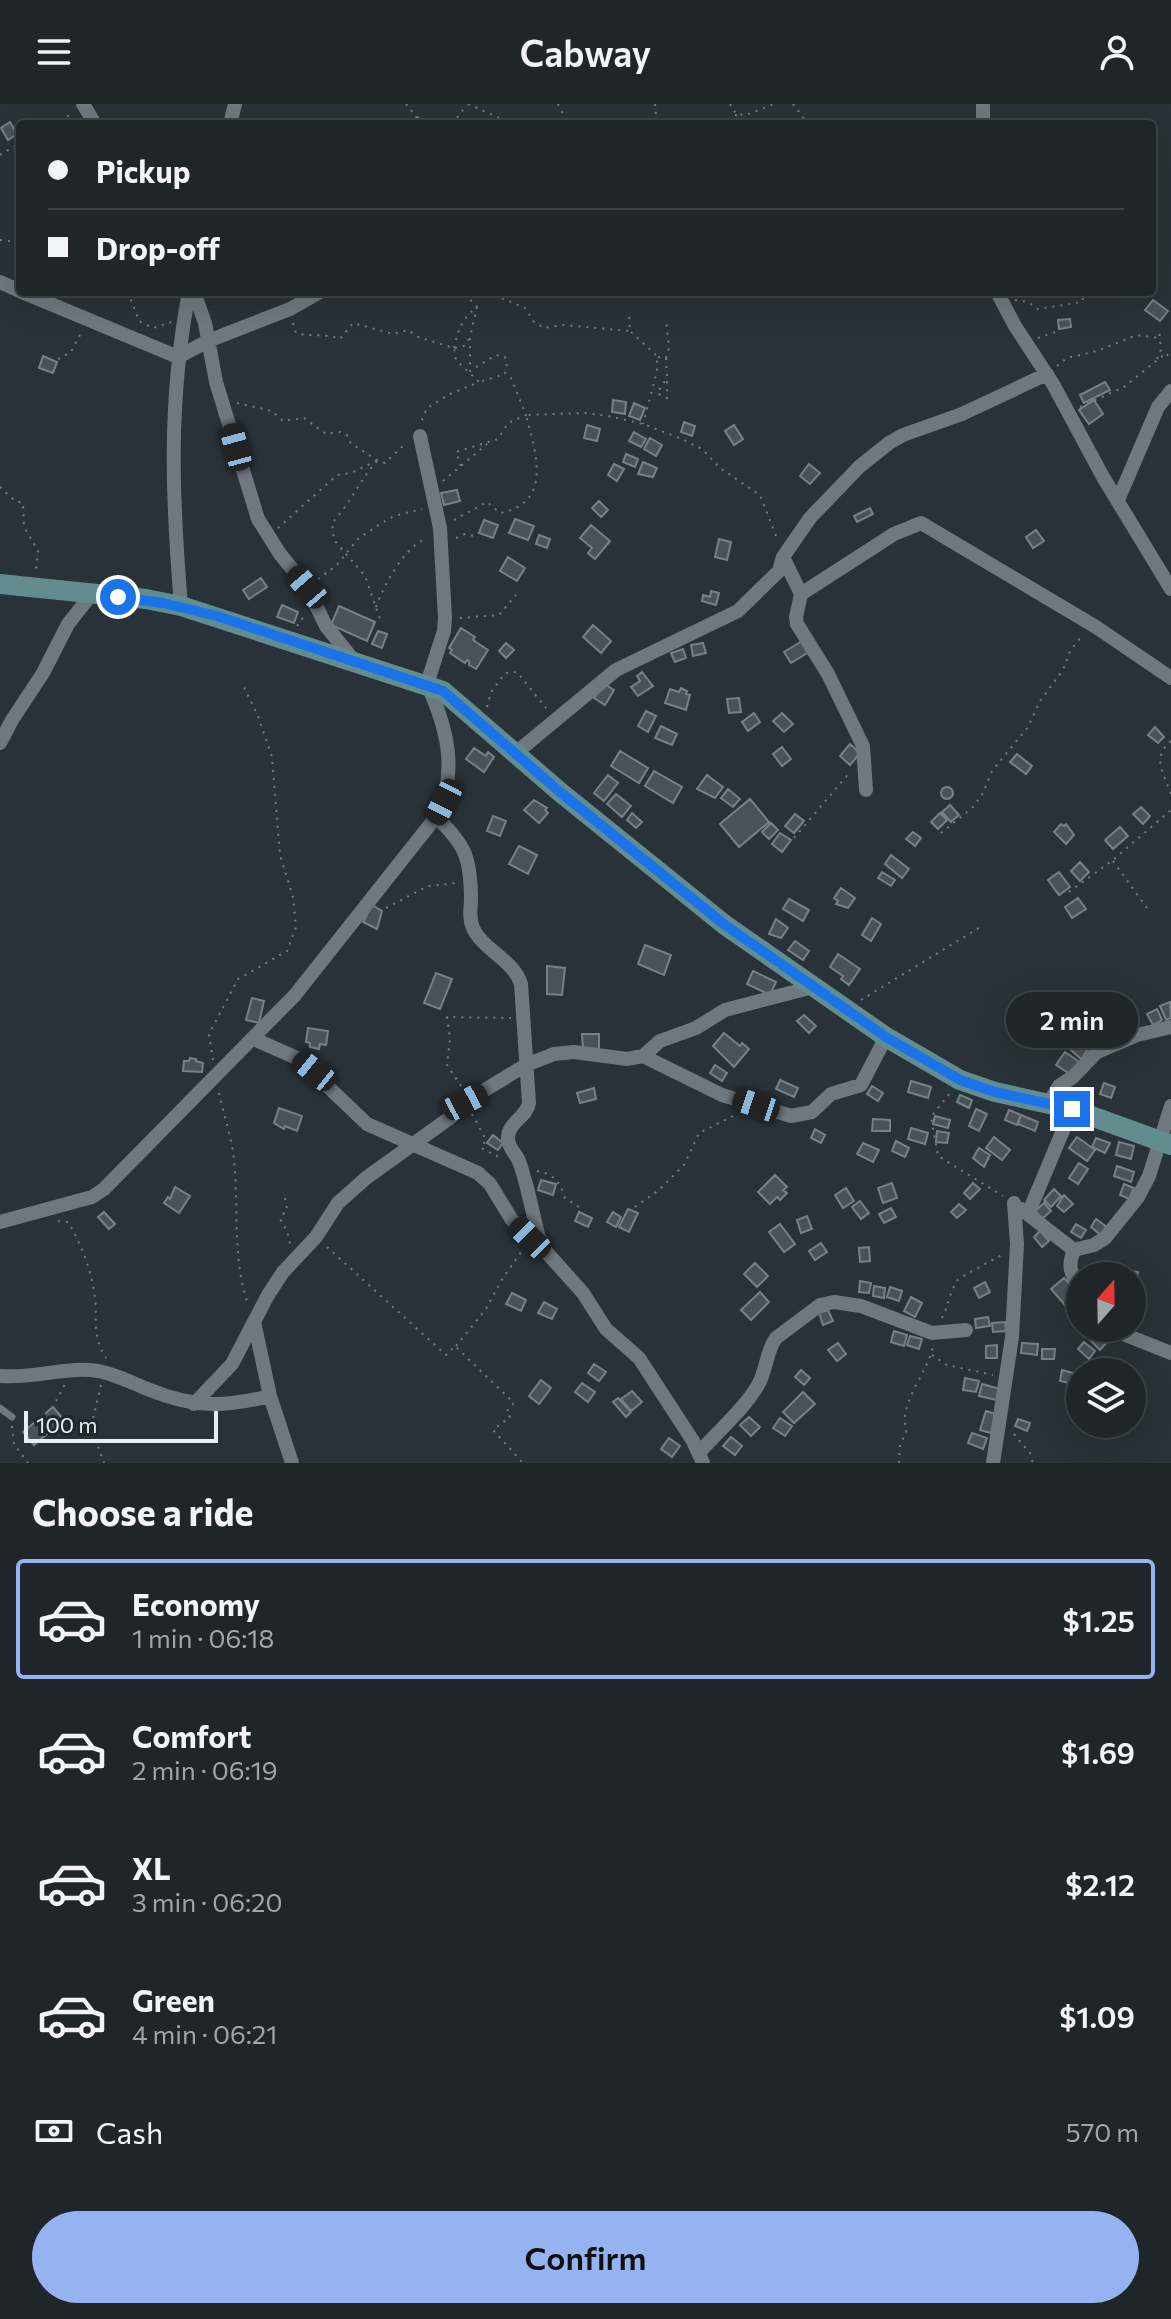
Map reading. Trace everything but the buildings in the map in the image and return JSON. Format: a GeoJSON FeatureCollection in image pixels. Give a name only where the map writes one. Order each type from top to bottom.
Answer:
{"type":"FeatureCollection","features":[{"type":"Feature","properties":{"kind":"street"},"geometry":{"type":"LineString","coordinates":[[30,296],[178,357],[313,296]]}},
{"type":"Feature","properties":{"kind":"street"},"geometry":{"type":"LineString","coordinates":[[181,606],[173,452],[178,357],[191,296]]}},
{"type":"Feature","properties":{"kind":"street"},"geometry":{"type":"LineString","coordinates":[[194,296],[205,323],[216,382],[249,492],[268,537],[307,587],[332,634],[355,662]]}},
{"type":"Feature","properties":{"kind":"street"},"geometry":{"type":"LineString","coordinates":[[999,296],[1171,589]]}},
{"type":"Feature","properties":{"kind":"street"},"geometry":{"type":"LineString","coordinates":[[517,752],[616,670],[738,611],[775,576],[783,557],[810,518],[868,459],[889,443],[962,414],[1047,374]]}},
{"type":"Feature","properties":{"kind":"street"},"geometry":{"type":"LineString","coordinates":[[1118,500],[1158,407],[1171,391]]}},
{"type":"Feature","properties":{"kind":"street"},"geometry":{"type":"LineString","coordinates":[[0,1222],[99,1194],[295,995],[436,817],[444,802],[448,743],[442,717],[427,684],[444,631],[441,535],[420,436]]}},
{"type":"Feature","properties":{"kind":"street"},"geometry":{"type":"LineString","coordinates":[[801,594],[886,539],[921,523],[1096,627],[1171,678]]}},
{"type":"Feature","properties":{"kind":"street"},"geometry":{"type":"LineString","coordinates":[[783,557],[801,594],[797,624],[828,674],[865,752],[866,790]]}},
{"type":"Feature","properties":{"kind":"street"},"geometry":{"type":"LineString","coordinates":[[0,584],[146,599],[181,606],[427,684],[454,697],[560,792],[725,925],[886,1037],[960,1080],[995,1092],[1072,1109],[1166,1143]]}},
{"type":"Feature","properties":{"kind":"street"},"geometry":{"type":"LineString","coordinates":[[0,743],[43,673],[68,624],[91,595]]}},
{"type":"Feature","properties":{"kind":"street"},"geometry":{"type":"LineString","coordinates":[[436,817],[465,849],[471,882],[471,921],[475,932],[518,975],[528,1109],[513,1126],[508,1143],[531,1196],[536,1242]]}},
{"type":"Feature","properties":{"kind":"street"},"geometry":{"type":"LineString","coordinates":[[643,1056],[660,1041],[696,1028],[725,1010],[813,987]]}},
{"type":"Feature","properties":{"kind":"street"},"geometry":{"type":"LineString","coordinates":[[1049,1103],[1059,1086],[1073,1077],[1097,1052],[1137,1035],[1171,1027]]}},
{"type":"Feature","properties":{"kind":"street"},"geometry":{"type":"LineString","coordinates":[[194,1404],[232,1364],[283,1272],[316,1237],[348,1193],[411,1143],[451,1117],[465,1102],[526,1065],[554,1054],[574,1052],[619,1059],[643,1056],[722,1095],[791,1116],[812,1112],[831,1094],[861,1085],[886,1037]]}},
{"type":"Feature","properties":{"kind":"street"},"geometry":{"type":"LineString","coordinates":[[254,1039],[299,1059],[367,1124],[478,1173],[490,1184],[512,1220],[583,1293],[606,1329],[639,1358],[683,1423],[701,1458],[755,1390],[766,1369],[771,1344],[820,1305],[834,1302],[861,1306],[932,1333],[966,1330]]}},
{"type":"Feature","properties":{"kind":"street"},"geometry":{"type":"LineString","coordinates":[[1074,1250],[1094,1245],[1105,1238],[1119,1221],[1149,1176],[1166,1143],[1171,1106]]}},
{"type":"Feature","properties":{"kind":"street"},"geometry":{"type":"LineString","coordinates":[[1028,1214],[1072,1109]]}},
{"type":"Feature","properties":{"kind":"street"},"geometry":{"type":"LineString","coordinates":[[1014,1203],[1074,1250]]}},
{"type":"Feature","properties":{"kind":"street"},"geometry":{"type":"LineString","coordinates":[[993,1463],[1007,1377],[1017,1244],[1014,1203]]}},
{"type":"Feature","properties":{"kind":"street"},"geometry":{"type":"LineString","coordinates":[[1071,1262],[1074,1250]]}},
{"type":"Feature","properties":{"kind":"street"},"geometry":{"type":"LineString","coordinates":[[254,1322],[270,1396],[292,1463]]}},
{"type":"Feature","properties":{"kind":"street"},"geometry":{"type":"LineString","coordinates":[[1143,1342],[1171,1353]]}},
{"type":"Feature","properties":{"kind":"street"},"geometry":{"type":"LineString","coordinates":[[0,1376],[69,1371],[106,1373],[169,1398],[194,1404],[235,1404],[270,1396]]}},
{"type":"Feature","properties":{"kind":"lane"},"geometry":{"type":"LineString","coordinates":[[0,1408],[12,1417]]}},
{"type":"Feature","properties":{"kind":"path"},"geometry":{"type":"LineString","coordinates":[[406,104],[416,116],[424,120]]}},
{"type":"Feature","properties":{"kind":"path"},"geometry":{"type":"LineString","coordinates":[[455,120],[468,104],[504,120]]}},
{"type":"Feature","properties":{"kind":"path"},"geometry":{"type":"LineString","coordinates":[[730,104],[736,114],[735,120]]}},
{"type":"Feature","properties":{"kind":"path"},"geometry":{"type":"LineString","coordinates":[[736,114],[746,115],[774,104]]}},
{"type":"Feature","properties":{"kind":"path"},"geometry":{"type":"LineString","coordinates":[[59,120],[83,105]]}},
{"type":"Feature","properties":{"kind":"path"},"geometry":{"type":"LineString","coordinates":[[416,116],[417,120]]}},
{"type":"Feature","properties":{"kind":"path"},"geometry":{"type":"LineString","coordinates":[[130,296],[139,321],[148,327],[165,322],[183,322]]}},
{"type":"Feature","properties":{"kind":"path"},"geometry":{"type":"LineString","coordinates":[[467,296],[477,307]]}},
{"type":"Feature","properties":{"kind":"path"},"geometry":{"type":"LineString","coordinates":[[496,296],[525,308],[534,322],[544,328],[563,325],[630,331],[657,356],[666,358]]}},
{"type":"Feature","properties":{"kind":"path"},"geometry":{"type":"LineString","coordinates":[[1006,296],[1028,302],[1038,309],[1082,302],[1084,296]]}},
{"type":"Feature","properties":{"kind":"path"},"geometry":{"type":"LineString","coordinates":[[470,371],[470,337],[477,307]]}},
{"type":"Feature","properties":{"kind":"path"},"geometry":{"type":"LineString","coordinates":[[477,307],[468,314],[459,329],[454,348],[456,360],[479,382]]}},
{"type":"Feature","properties":{"kind":"path"},"geometry":{"type":"LineString","coordinates":[[290,309],[296,333],[307,336],[322,334],[340,339],[353,323],[393,334],[408,330],[418,337],[454,348],[464,346],[470,337]]}},
{"type":"Feature","properties":{"kind":"path"},"geometry":{"type":"LineString","coordinates":[[629,313],[630,331]]}},
{"type":"Feature","properties":{"kind":"path"},"geometry":{"type":"LineString","coordinates":[[666,320],[669,348],[666,358],[667,378],[667,398],[657,393],[667,378]]}},
{"type":"Feature","properties":{"kind":"path"},"geometry":{"type":"LineString","coordinates":[[58,359],[71,352],[88,321]]}},
{"type":"Feature","properties":{"kind":"path"},"geometry":{"type":"LineString","coordinates":[[1156,360],[1161,350],[1159,329]]}},
{"type":"Feature","properties":{"kind":"path"},"geometry":{"type":"LineString","coordinates":[[1029,347],[1035,339],[1055,332]]}},
{"type":"Feature","properties":{"kind":"path"},"geometry":{"type":"LineString","coordinates":[[1047,374],[1067,358],[1097,351],[1137,335],[1160,338]]}},
{"type":"Feature","properties":{"kind":"path"},"geometry":{"type":"LineString","coordinates":[[1065,409],[1078,407],[1124,387],[1166,353],[1171,360]]}},
{"type":"Feature","properties":{"kind":"path"},"geometry":{"type":"LineString","coordinates":[[470,371],[501,355],[507,363],[505,374]]}},
{"type":"Feature","properties":{"kind":"path"},"geometry":{"type":"LineString","coordinates":[[643,424],[657,371],[657,356]]}},
{"type":"Feature","properties":{"kind":"path"},"geometry":{"type":"LineString","coordinates":[[224,405],[240,402],[264,408],[283,421],[304,418],[326,434],[340,432],[348,436],[351,444],[385,463],[413,437],[420,436],[419,426],[427,408],[450,394],[505,374]]}},
{"type":"Feature","properties":{"kind":"path"},"geometry":{"type":"LineString","coordinates":[[376,607],[395,567],[409,550],[441,535],[487,502],[500,513],[521,506],[532,497],[536,457],[526,415],[511,378],[505,374]]}},
{"type":"Feature","properties":{"kind":"path"},"geometry":{"type":"LineString","coordinates":[[461,466],[456,452],[498,439],[508,423],[526,415],[585,413],[643,424],[702,449],[720,468],[760,495],[783,557]]}},
{"type":"Feature","properties":{"kind":"path"},"geometry":{"type":"LineString","coordinates":[[307,587],[336,566],[358,539],[434,496],[461,466],[489,442]]}},
{"type":"Feature","properties":{"kind":"path"},"geometry":{"type":"LineString","coordinates":[[268,537],[337,475],[351,473],[377,461]]}},
{"type":"Feature","properties":{"kind":"path"},"geometry":{"type":"LineString","coordinates":[[377,461],[363,476],[343,512],[332,523],[334,540],[365,576],[380,619]]}},
{"type":"Feature","properties":{"kind":"path"},"geometry":{"type":"LineString","coordinates":[[0,487],[15,501],[23,503],[24,527],[29,530],[38,551],[31,588]]}},
{"type":"Feature","properties":{"kind":"path"},"geometry":{"type":"LineString","coordinates":[[441,535],[446,538],[458,538],[465,534],[474,536]]}},
{"type":"Feature","properties":{"kind":"path"},"geometry":{"type":"LineString","coordinates":[[444,631],[461,617],[499,615],[516,595]]}},
{"type":"Feature","properties":{"kind":"path"},"geometry":{"type":"LineString","coordinates":[[290,642],[305,614],[321,613]]}},
{"type":"Feature","properties":{"kind":"path"},"geometry":{"type":"LineString","coordinates":[[941,833],[978,800],[992,771],[1028,727],[1044,693],[1063,670],[1070,651],[1086,632],[1096,627]]}},
{"type":"Feature","properties":{"kind":"path"},"geometry":{"type":"LineString","coordinates":[[482,722],[491,692],[505,673],[510,672],[517,672],[554,719]]}},
{"type":"Feature","properties":{"kind":"path"},"geometry":{"type":"LineString","coordinates":[[242,683],[258,716],[272,757],[280,855],[293,897],[296,927],[287,951],[238,979],[209,1034],[234,1159],[243,1290],[254,1322]]}},
{"type":"Feature","properties":{"kind":"path"},"geometry":{"type":"LineString","coordinates":[[1171,741],[1161,753],[1159,767],[1171,794]]}},
{"type":"Feature","properties":{"kind":"path"},"geometry":{"type":"LineString","coordinates":[[794,838],[865,752]]}},
{"type":"Feature","properties":{"kind":"path"},"geometry":{"type":"LineString","coordinates":[[1069,892],[1113,860],[1171,810]]}},
{"type":"Feature","properties":{"kind":"path"},"geometry":{"type":"LineString","coordinates":[[1113,860],[1147,908]]}},
{"type":"Feature","properties":{"kind":"path"},"geometry":{"type":"LineString","coordinates":[[386,908],[428,886],[471,882]]}},
{"type":"Feature","properties":{"kind":"path"},"geometry":{"type":"LineString","coordinates":[[846,1009],[982,926]]}},
{"type":"Feature","properties":{"kind":"path"},"geometry":{"type":"LineString","coordinates":[[523,1018],[447,1017],[450,1039],[447,1065],[462,1087],[465,1102],[486,1140],[481,1148],[520,1167],[545,1172],[560,1183],[565,1198],[582,1209]]}},
{"type":"Feature","properties":{"kind":"path"},"geometry":{"type":"LineString","coordinates":[[960,1080],[931,1117],[938,1156],[1014,1203]]}},
{"type":"Feature","properties":{"kind":"path"},"geometry":{"type":"LineString","coordinates":[[635,1207],[659,1190],[684,1165],[699,1133],[756,1105]]}},
{"type":"Feature","properties":{"kind":"path"},"geometry":{"type":"LineString","coordinates":[[285,1198],[287,1209],[280,1219],[291,1246]]}},
{"type":"Feature","properties":{"kind":"path"},"geometry":{"type":"LineString","coordinates":[[56,1221],[68,1222],[82,1245],[95,1292],[96,1343],[108,1361],[91,1427],[104,1463]]}},
{"type":"Feature","properties":{"kind":"path"},"geometry":{"type":"LineString","coordinates":[[316,1237],[354,1275],[446,1355],[486,1309],[501,1281],[536,1242]]}},
{"type":"Feature","properties":{"kind":"path"},"geometry":{"type":"LineString","coordinates":[[455,1346],[514,1403],[506,1412],[510,1417],[493,1430],[523,1463]]}},
{"type":"Feature","properties":{"kind":"path"},"geometry":{"type":"LineString","coordinates":[[932,1354],[936,1360],[947,1365],[1007,1377]]}},
{"type":"Feature","properties":{"kind":"path"},"geometry":{"type":"LineString","coordinates":[[56,1401],[63,1391],[69,1371]]}},
{"type":"Feature","properties":{"kind":"path"},"geometry":{"type":"LineString","coordinates":[[12,1417],[14,1444],[28,1463]]}},
{"type":"Feature","properties":{"kind":"path"},"geometry":{"type":"LineString","coordinates":[[998,1426],[1021,1441],[1033,1463]]}},
{"type":"Feature","properties":{"kind":"route"},"geometry":{"type":"LineString","coordinates":[[118,597],[146,599],[217,616],[443,691],[454,697],[560,792],[725,925],[886,1037],[960,1080],[995,1092],[1072,1109]]}}]}
